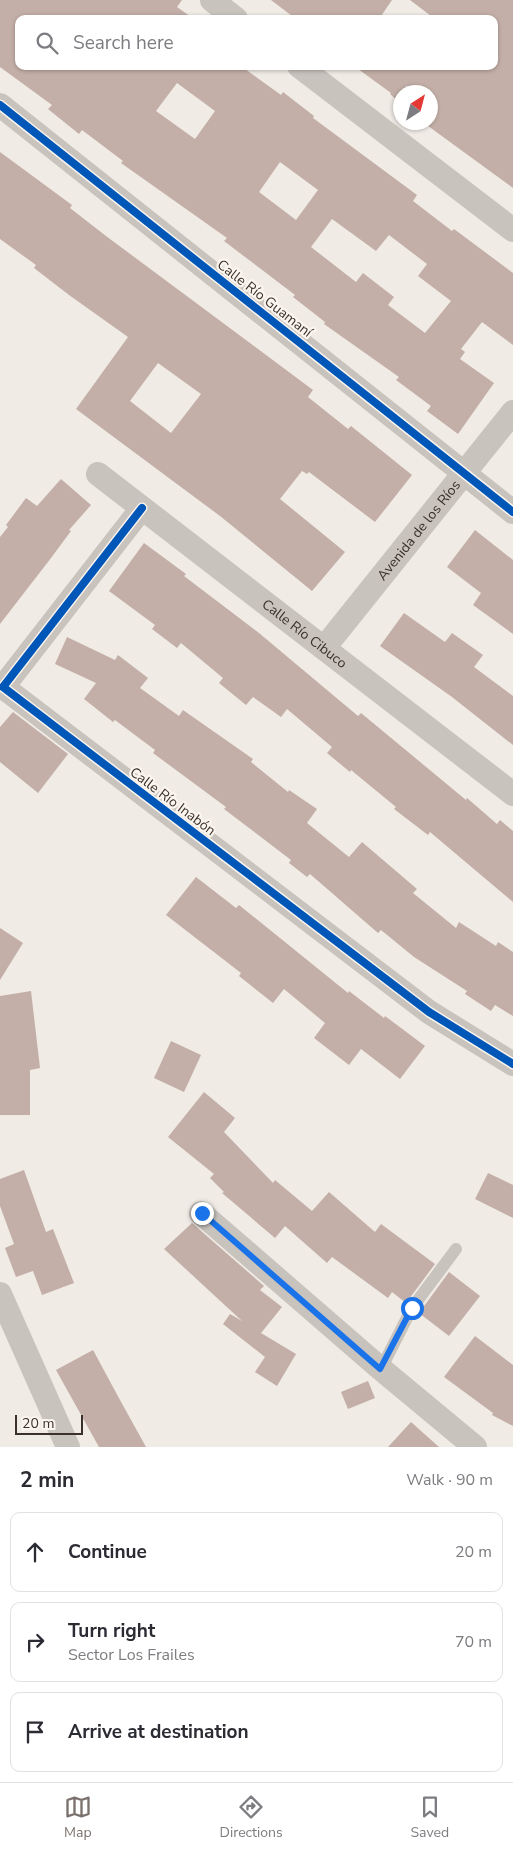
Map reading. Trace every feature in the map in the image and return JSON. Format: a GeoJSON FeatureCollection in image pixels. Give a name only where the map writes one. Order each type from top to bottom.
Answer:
{"type":"FeatureCollection","features":[{"type":"Feature","properties":{"kind":"street"},"geometry":{"type":"LineString","coordinates":[[212,0],[231,15]]}},
{"type":"Feature","properties":{"kind":"street"},"geometry":{"type":"LineString","coordinates":[[304,70],[513,230]]}},
{"type":"Feature","properties":{"kind":"street","name":"Calle Río Guamaní"},"geometry":{"type":"LineString","coordinates":[[0,105],[465,472],[513,512]]}},
{"type":"Feature","properties":{"kind":"street","name":"Avenida de los Ríos"},"geometry":{"type":"LineString","coordinates":[[324,648],[513,412]]}},
{"type":"Feature","properties":{"kind":"street","name":"Calle Río Cibuco"},"geometry":{"type":"LineString","coordinates":[[98,474],[513,794]]}},
{"type":"Feature","properties":{"kind":"street","name":"Calle Río Inabón"},"geometry":{"type":"LineString","coordinates":[[142,508],[3,688],[429,1012],[513,1064]]}},
{"type":"Feature","properties":{"kind":"street"},"geometry":{"type":"LineString","coordinates":[[202,1213],[380,1369],[475,1447]]}},
{"type":"Feature","properties":{"kind":"street"},"geometry":{"type":"LineString","coordinates":[[0,1294],[68,1447]]}},
{"type":"Feature","properties":{"kind":"lane"},"geometry":{"type":"LineString","coordinates":[[380,1369],[412,1308],[456,1249]]}},
{"type":"Feature","properties":{"kind":"building"},"geometry":{"type":"Polygon","coordinates":[[[0,0],[182,0],[177,7],[188,15],[15,15],[15,70],[247,70],[281,95],[283,92],[314,116],[313,118],[417,195],[413,201],[452,231],[454,229],[513,273],[513,345],[482,322],[461,349],[465,352],[460,359],[494,383],[458,434],[427,411],[431,406],[396,380],[399,377],[324,324],[325,322],[293,297],[295,295],[224,241],[227,238],[121,163],[123,161],[82,130],[79,134],[48,109],[52,105],[0,67],[0,0]],[[177,83],[156,111],[195,139],[215,111],[177,83]],[[280,162],[259,192],[296,220],[318,190],[280,162]],[[332,219],[311,247],[356,282],[363,273],[394,297],[388,305],[425,333],[451,301],[418,276],[427,264],[389,235],[376,251],[332,219]]]}},
{"type":"Feature","properties":{"kind":"building"},"geometry":{"type":"Polygon","coordinates":[[[271,0],[392,0],[382,15],[291,15],[271,0]]]}},
{"type":"Feature","properties":{"kind":"building"},"geometry":{"type":"Polygon","coordinates":[[[410,0],[513,0],[513,188],[434,130],[438,130],[438,85],[393,85],[393,97],[391,93],[359,70],[498,70],[498,15],[430,15],[410,0]]]}},
{"type":"Feature","properties":{"kind":"building"},"geometry":{"type":"Polygon","coordinates":[[[0,152],[72,205],[70,208],[106,236],[313,390],[308,397],[348,429],[351,426],[412,475],[375,522],[309,472],[307,474],[302,471],[280,499],[345,552],[312,591],[220,516],[76,409],[128,337],[69,295],[34,268],[36,265],[0,239],[0,152]],[[158,363],[130,401],[171,433],[201,394],[158,363]]]}},
{"type":"Feature","properties":{"kind":"building"},"geometry":{"type":"Polygon","coordinates":[[[61,479],[91,505],[69,530],[71,531],[0,624],[0,537],[8,527],[6,525],[26,498],[37,506],[61,479]]]}},
{"type":"Feature","properties":{"kind":"building"},"geometry":{"type":"Polygon","coordinates":[[[475,530],[513,560],[513,634],[473,605],[481,593],[447,567],[475,530]]]}},
{"type":"Feature","properties":{"kind":"building"},"geometry":{"type":"Polygon","coordinates":[[[144,543],[259,633],[358,716],[361,713],[466,800],[467,798],[497,824],[500,820],[513,831],[513,902],[430,832],[428,835],[394,809],[396,807],[327,753],[332,747],[287,709],[281,717],[253,697],[246,705],[219,683],[223,678],[181,643],[177,648],[152,629],[155,625],[109,591],[144,543]]]}},
{"type":"Feature","properties":{"kind":"building"},"geometry":{"type":"Polygon","coordinates":[[[404,613],[445,642],[452,633],[483,655],[474,667],[513,696],[513,745],[452,697],[380,646],[404,613]]]}},
{"type":"Feature","properties":{"kind":"building"},"geometry":{"type":"Polygon","coordinates":[[[67,637],[115,660],[118,655],[148,678],[140,688],[179,716],[183,710],[253,759],[251,762],[288,792],[289,790],[317,809],[307,823],[349,857],[362,842],[417,889],[413,893],[456,928],[459,922],[496,946],[498,942],[513,952],[513,1016],[495,1005],[491,1011],[465,994],[467,991],[414,957],[381,930],[378,933],[310,874],[307,877],[289,863],[291,860],[224,809],[226,807],[153,753],[155,750],[115,720],[113,722],[84,699],[96,683],[55,664],[67,637]]]}},
{"type":"Feature","properties":{"kind":"building"},"geometry":{"type":"Polygon","coordinates":[[[13,712],[68,754],[38,793],[0,762],[0,727],[13,712]]]}},
{"type":"Feature","properties":{"kind":"building"},"geometry":{"type":"Polygon","coordinates":[[[196,877],[236,908],[239,905],[348,993],[349,991],[425,1046],[400,1079],[361,1049],[349,1065],[314,1038],[325,1023],[284,989],[273,1003],[239,976],[241,973],[166,915],[196,877]]]}},
{"type":"Feature","properties":{"kind":"building"},"geometry":{"type":"Polygon","coordinates":[[[0,928],[23,943],[0,980],[0,928]]]}},
{"type":"Feature","properties":{"kind":"building"},"geometry":{"type":"Polygon","coordinates":[[[31,991],[40,1068],[30,1070],[30,1115],[0,1115],[0,996],[31,991]]]}},
{"type":"Feature","properties":{"kind":"building"},"geometry":{"type":"Polygon","coordinates":[[[171,1041],[201,1055],[184,1092],[154,1078],[171,1041]]]}},
{"type":"Feature","properties":{"kind":"building"},"geometry":{"type":"Polygon","coordinates":[[[204,1092],[235,1118],[224,1132],[273,1183],[275,1180],[312,1211],[329,1192],[375,1232],[381,1224],[435,1264],[406,1303],[392,1292],[388,1298],[332,1257],[327,1263],[285,1226],[275,1238],[222,1193],[224,1192],[210,1178],[214,1174],[168,1137],[204,1092]]]}},
{"type":"Feature","properties":{"kind":"building"},"geometry":{"type":"Polygon","coordinates":[[[24,1170],[46,1232],[53,1229],[74,1283],[42,1295],[33,1271],[16,1277],[5,1248],[14,1244],[0,1206],[0,1179],[24,1170]]]}},
{"type":"Feature","properties":{"kind":"building"},"geometry":{"type":"Polygon","coordinates":[[[488,1173],[513,1185],[513,1218],[475,1199],[488,1173]]]}},
{"type":"Feature","properties":{"kind":"building"},"geometry":{"type":"Polygon","coordinates":[[[192,1223],[264,1286],[260,1290],[282,1307],[261,1333],[296,1354],[277,1386],[255,1372],[265,1357],[223,1324],[230,1314],[242,1321],[164,1249],[192,1223]]]}},
{"type":"Feature","properties":{"kind":"building"},"geometry":{"type":"Polygon","coordinates":[[[449,1272],[480,1296],[449,1336],[419,1313],[449,1272]]]}},
{"type":"Feature","properties":{"kind":"building"},"geometry":{"type":"Polygon","coordinates":[[[475,1336],[513,1365],[513,1426],[492,1415],[493,1413],[444,1377],[475,1336]]]}},
{"type":"Feature","properties":{"kind":"building"},"geometry":{"type":"Polygon","coordinates":[[[93,1350],[146,1447],[99,1447],[56,1370],[93,1350]]]}},
{"type":"Feature","properties":{"kind":"building"},"geometry":{"type":"Polygon","coordinates":[[[368,1381],[375,1398],[348,1409],[341,1392],[368,1381]]]}},
{"type":"Feature","properties":{"kind":"building"},"geometry":{"type":"Polygon","coordinates":[[[411,1422],[439,1447],[388,1447],[411,1422]]]}},
{"type":"Feature","properties":{"kind":"cycle path"},"geometry":{"type":"LineString","coordinates":[[0,105],[513,512]]}},
{"type":"Feature","properties":{"kind":"cycle path"},"geometry":{"type":"LineString","coordinates":[[142,508],[3,687],[429,1012],[513,1064]]}},
{"type":"Feature","properties":{"kind":"route"},"geometry":{"type":"LineString","coordinates":[[202,1213],[380,1369],[412,1308]]}}]}
